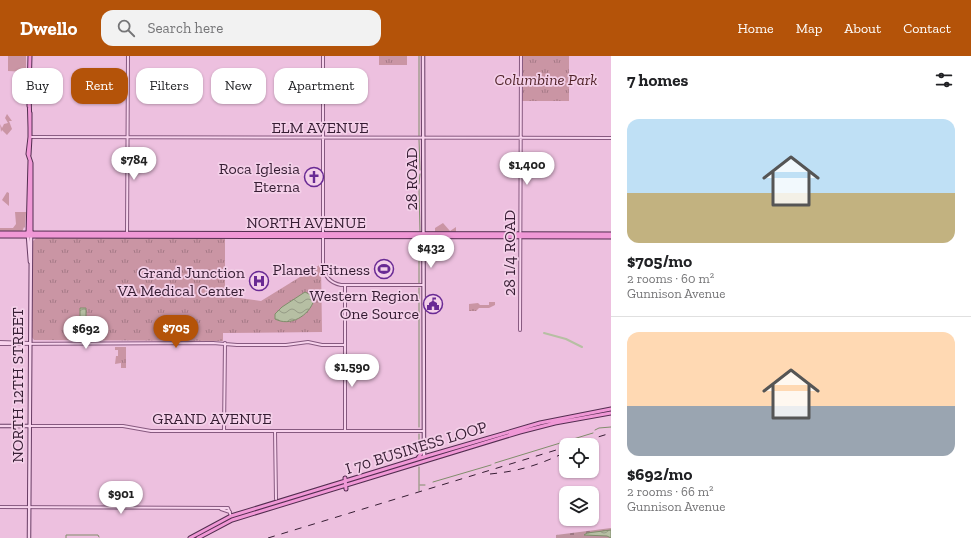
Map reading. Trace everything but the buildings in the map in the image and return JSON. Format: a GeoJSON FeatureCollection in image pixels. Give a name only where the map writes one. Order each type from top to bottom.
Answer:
{"type":"FeatureCollection","features":[{"type":"Feature","properties":{"kind":"main road","name":"NORTH 12TH STREET"},"geometry":{"type":"LineString","coordinates":[[29,538],[30,56]]}},
{"type":"Feature","properties":{"kind":"main road","name":"28 ROAD"},"geometry":{"type":"LineString","coordinates":[[423,56],[425,459]]}},
{"type":"Feature","properties":{"kind":"main road","name":"NORTH AVENUE"},"geometry":{"type":"LineString","coordinates":[[30,235],[93,233],[127,235]]}},
{"type":"Feature","properties":{"kind":"main road"},"geometry":{"type":"LineString","coordinates":[[79,236],[93,233]]}},
{"type":"Feature","properties":{"kind":"main road","name":"NORTH AVENUE"},"geometry":{"type":"LineString","coordinates":[[0,234],[79,236],[611,236]]}},
{"type":"Feature","properties":{"kind":"main road","name":"NORTH AVENUE"},"geometry":{"type":"LineString","coordinates":[[176,235],[218,236],[244,234],[265,236],[287,234],[383,237],[411,234],[444,237],[473,234],[485,236]]}},
{"type":"Feature","properties":{"kind":"main road","name":"NORTH AVENUE"},"geometry":{"type":"LineString","coordinates":[[520,236],[532,237],[558,234],[578,237],[605,234],[611,236]]}},
{"type":"Feature","properties":{"kind":"main road","name":"I 70 BUSINESS LOOP"},"geometry":{"type":"LineString","coordinates":[[393,467],[540,425],[611,409]]}},
{"type":"Feature","properties":{"kind":"main road","name":"I 70 BUSINESS LOOP"},"geometry":{"type":"LineString","coordinates":[[540,425],[611,413]]}},
{"type":"Feature","properties":{"kind":"main road","name":"GRAND AVENUE"},"geometry":{"type":"LineString","coordinates":[[0,426],[29,426]]}},
{"type":"Feature","properties":{"kind":"main road","name":"I 70 BUSINESS LOOP"},"geometry":{"type":"LineString","coordinates":[[232,518],[393,467],[425,459],[436,453],[482,442]]}},
{"type":"Feature","properties":{"kind":"main road"},"geometry":{"type":"LineString","coordinates":[[410,462],[419,458],[424,451],[428,454],[436,453]]}},
{"type":"Feature","properties":{"kind":"main road"},"geometry":{"type":"LineString","coordinates":[[190,538],[232,518]]}},
{"type":"Feature","properties":{"kind":"main road"},"geometry":{"type":"LineString","coordinates":[[198,538],[232,518]]}},
{"type":"Feature","properties":{"kind":"street"},"geometry":{"type":"LineString","coordinates":[[127,235],[128,56]]}},
{"type":"Feature","properties":{"kind":"street"},"geometry":{"type":"LineString","coordinates":[[324,56],[324,267],[326,276],[334,283],[345,286],[424,285]]}},
{"type":"Feature","properties":{"kind":"street","name":"28 1/4 ROAD"},"geometry":{"type":"LineString","coordinates":[[520,330],[521,56]]}},
{"type":"Feature","properties":{"kind":"street","name":"ELM AVENUE"},"geometry":{"type":"LineString","coordinates":[[30,137],[611,138]]}},
{"type":"Feature","properties":{"kind":"street"},"geometry":{"type":"LineString","coordinates":[[345,286],[345,431]]}},
{"type":"Feature","properties":{"kind":"street"},"geometry":{"type":"LineString","coordinates":[[0,343],[225,343],[237,345],[286,345],[308,342],[322,345],[345,345]]}},
{"type":"Feature","properties":{"kind":"street"},"geometry":{"type":"LineString","coordinates":[[224,431],[225,343]]}},
{"type":"Feature","properties":{"kind":"street","name":"GRAND AVENUE"},"geometry":{"type":"LineString","coordinates":[[29,426],[123,426],[147,430],[224,431],[424,431]]}},
{"type":"Feature","properties":{"kind":"street"},"geometry":{"type":"LineString","coordinates":[[276,431],[276,499]]}},
{"type":"Feature","properties":{"kind":"street"},"geometry":{"type":"LineString","coordinates":[[0,507],[228,508],[232,518]]}},
{"type":"Feature","properties":{"kind":"street"},"geometry":{"type":"LineString","coordinates":[[207,508],[230,512]]}},
{"type":"Feature","properties":{"kind":"green space"},"geometry":{"type":"Polygon","coordinates":[[[8,56],[26,56],[26,68],[12,68],[12,71],[8,71],[8,56]]]}},
{"type":"Feature","properties":{"kind":"green space"},"geometry":{"type":"Polygon","coordinates":[[[379,56],[407,56],[407,65],[379,65],[379,56]]]}},
{"type":"Feature","properties":{"kind":"green space","name":"Columbine Park"},"geometry":{"type":"Polygon","coordinates":[[[523,56],[569,56],[569,101],[522,101],[523,56]]]}},
{"type":"Feature","properties":{"kind":"green space"},"geometry":{"type":"Polygon","coordinates":[[[7,114],[12,121],[9,121],[12,129],[7,135],[2,130],[1,132],[0,124],[2,128],[4,124],[8,123],[5,118],[7,114]]]}},
{"type":"Feature","properties":{"kind":"green space"},"geometry":{"type":"Polygon","coordinates":[[[7,192],[9,193],[9,206],[2,200],[7,192]]]}},
{"type":"Feature","properties":{"kind":"green space"},"geometry":{"type":"Polygon","coordinates":[[[15,212],[26,212],[25,228],[24,227],[22,232],[0,232],[0,228],[13,228],[16,224],[15,212]]]}},
{"type":"Feature","properties":{"kind":"green space"},"geometry":{"type":"Polygon","coordinates":[[[443,223],[450,231],[456,227],[456,233],[435,232],[435,228],[443,223]]]}},
{"type":"Feature","properties":{"kind":"green space"},"geometry":{"type":"Polygon","coordinates":[[[36,238],[225,238],[225,296],[261,301],[321,264],[322,332],[223,333],[223,341],[34,340],[31,336],[33,241],[36,238]]]}},
{"type":"Feature","properties":{"kind":"green space"},"geometry":{"type":"Polygon","coordinates":[[[489,302],[495,302],[495,305],[489,308],[479,308],[476,311],[469,311],[469,304],[478,303],[480,305],[489,305],[489,302]]]}},
{"type":"Feature","properties":{"kind":"green space"},"geometry":{"type":"Polygon","coordinates":[[[115,347],[126,347],[126,356],[118,356],[118,350],[115,350],[115,347]]]}},
{"type":"Feature","properties":{"kind":"green space"},"geometry":{"type":"Polygon","coordinates":[[[116,356],[126,356],[126,368],[121,368],[121,363],[115,364],[116,356]]]}},
{"type":"Feature","properties":{"kind":"green space"},"geometry":{"type":"Polygon","coordinates":[[[611,528],[611,538],[556,538],[556,535],[611,528]]]}},
{"type":"Feature","properties":{"kind":"water"},"geometry":{"type":"Polygon","coordinates":[[[305,292],[311,295],[314,300],[308,311],[293,321],[287,322],[275,319],[275,314],[282,307],[305,292]]]}},
{"type":"Feature","properties":{"kind":"water"},"geometry":{"type":"Polygon","coordinates":[[[80,308],[86,308],[86,320],[80,320],[80,308]]]}},
{"type":"Feature","properties":{"kind":"water"},"geometry":{"type":"Polygon","coordinates":[[[611,530],[611,538],[607,536],[584,535],[587,533],[611,530]]]}},
{"type":"Feature","properties":{"kind":"waterway"},"geometry":{"type":"LineString","coordinates":[[419,56],[419,136]]}},
{"type":"Feature","properties":{"kind":"waterway"},"geometry":{"type":"LineString","coordinates":[[419,140],[420,170]]}},
{"type":"Feature","properties":{"kind":"waterway"},"geometry":{"type":"LineString","coordinates":[[419,184],[420,174]]}},
{"type":"Feature","properties":{"kind":"waterway"},"geometry":{"type":"LineString","coordinates":[[419,189],[420,231]]}},
{"type":"Feature","properties":{"kind":"waterway"},"geometry":{"type":"LineString","coordinates":[[420,240],[420,249]]}},
{"type":"Feature","properties":{"kind":"waterway"},"geometry":{"type":"LineString","coordinates":[[419,253],[419,283]]}},
{"type":"Feature","properties":{"kind":"waterway"},"geometry":{"type":"LineString","coordinates":[[419,288],[419,427]]}},
{"type":"Feature","properties":{"kind":"waterway"},"geometry":{"type":"LineString","coordinates":[[544,333],[566,339],[582,347]]}},
{"type":"Feature","properties":{"kind":"waterway"},"geometry":{"type":"LineString","coordinates":[[595,430],[599,428],[611,427]]}},
{"type":"Feature","properties":{"kind":"waterway"},"geometry":{"type":"LineString","coordinates":[[495,463],[593,433]]}},
{"type":"Feature","properties":{"kind":"waterway"},"geometry":{"type":"LineString","coordinates":[[419,434],[419,453]]}},
{"type":"Feature","properties":{"kind":"waterway"},"geometry":{"type":"LineString","coordinates":[[433,482],[491,465]]}},
{"type":"Feature","properties":{"kind":"waterway"},"geometry":{"type":"LineString","coordinates":[[419,467],[419,491]]}},
{"type":"Feature","properties":{"kind":"waterway"},"geometry":{"type":"LineString","coordinates":[[420,485],[425,485]]}},
{"type":"Feature","properties":{"kind":"waterway"},"geometry":{"type":"LineString","coordinates":[[66,538],[66,535],[98,535],[99,537]]}},
{"type":"Feature","properties":{"kind":"railway"},"geometry":{"type":"LineString","coordinates":[[595,438],[611,433]]}},
{"type":"Feature","properties":{"kind":"railway"},"geometry":{"type":"LineString","coordinates":[[268,538],[559,449]]}},
{"type":"Feature","properties":{"kind":"railway"},"geometry":{"type":"LineString","coordinates":[[490,474],[529,467],[559,455]]}},
{"type":"Feature","properties":{"kind":"place","name":"Roca Iglesia Eterna"},"geometry":{"type":"Point","coordinates":[314,177]}},
{"type":"Feature","properties":{"kind":"place","name":"Planet Fitness"},"geometry":{"type":"Point","coordinates":[384,269]}},
{"type":"Feature","properties":{"kind":"place","name":"Grand Junction VA Medical Center"},"geometry":{"type":"Point","coordinates":[259,281]}},
{"type":"Feature","properties":{"kind":"place","name":"Western Region One Source"},"geometry":{"type":"Point","coordinates":[433,304]}}]}
